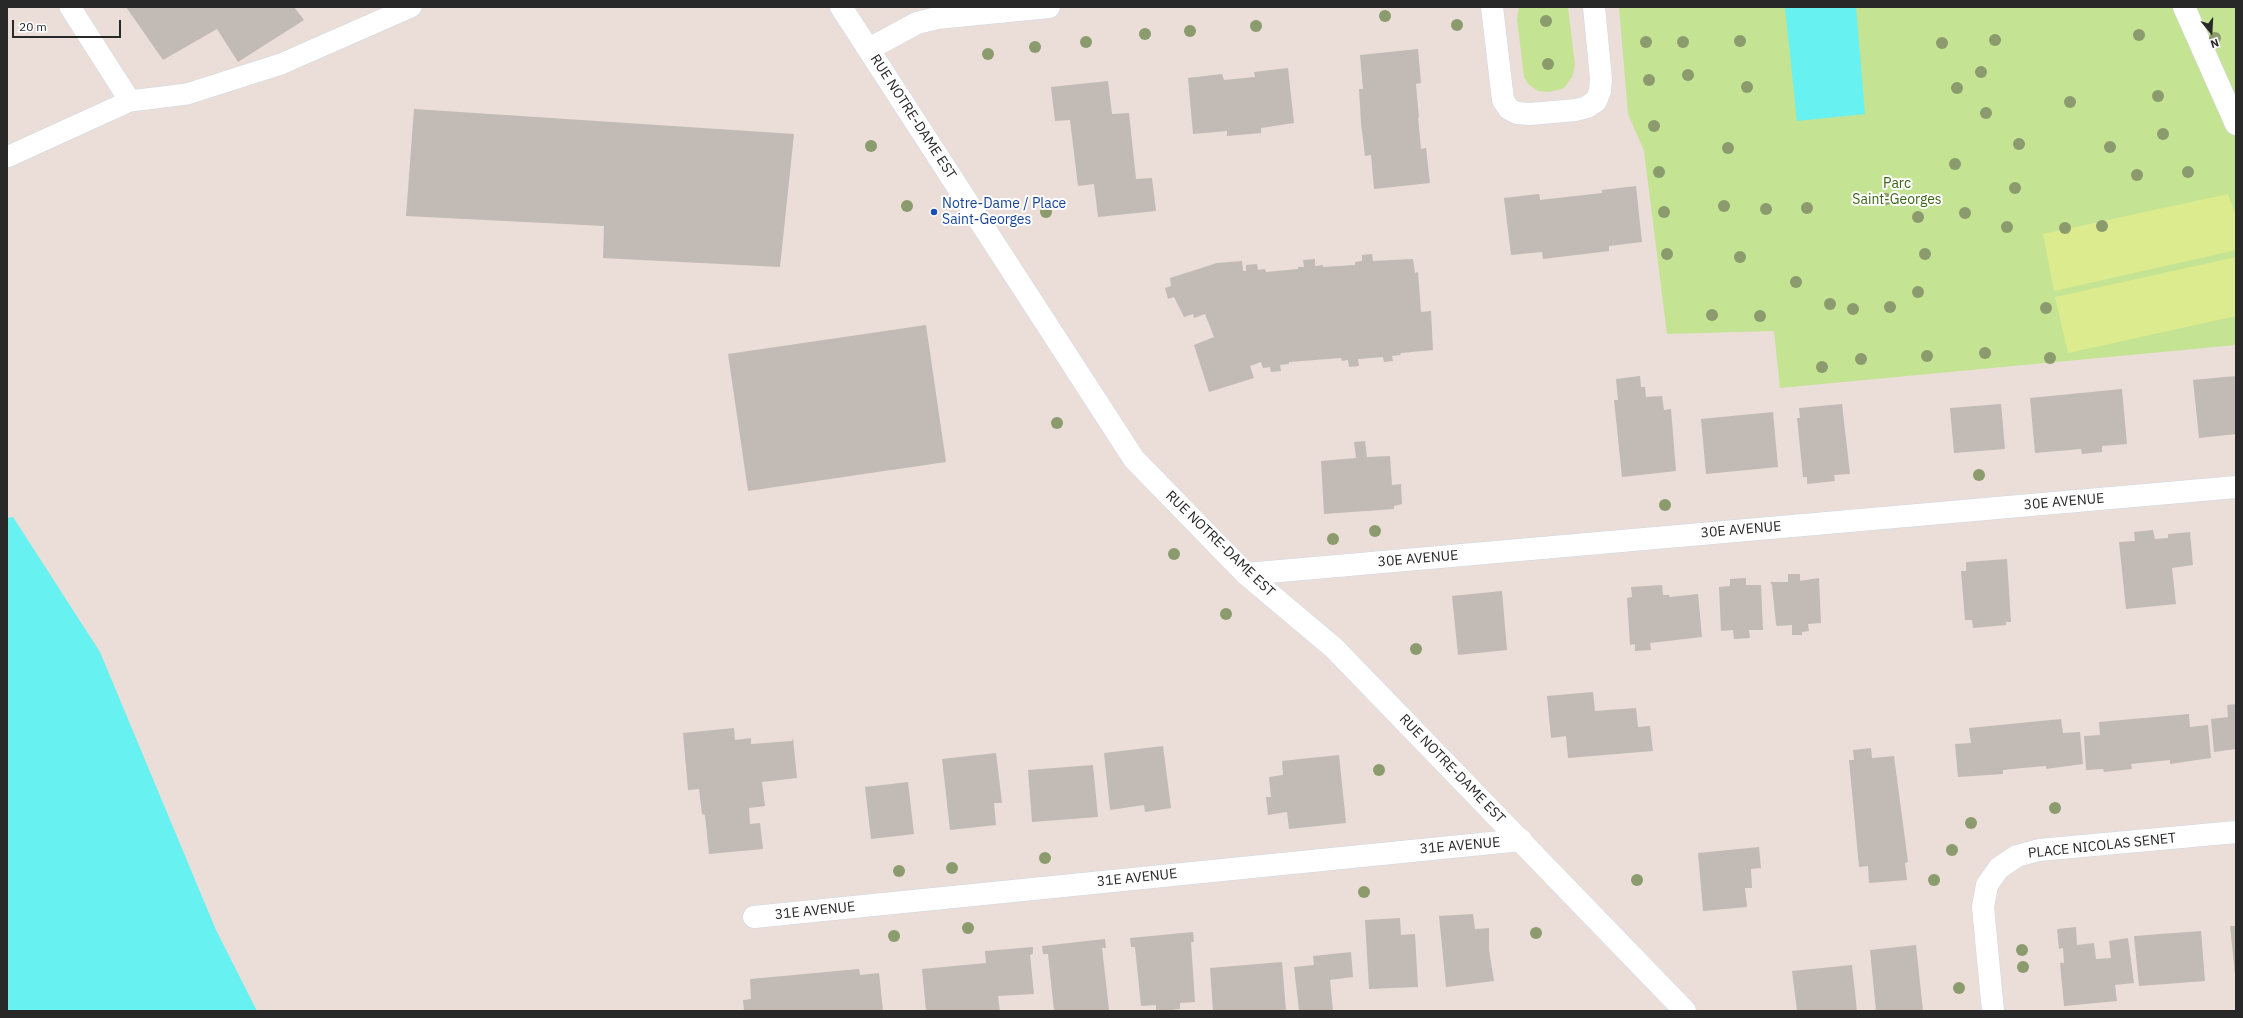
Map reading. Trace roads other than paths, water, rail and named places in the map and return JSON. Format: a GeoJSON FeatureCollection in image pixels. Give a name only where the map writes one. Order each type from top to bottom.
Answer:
{"type":"FeatureCollection","features":[{"type":"Feature","properties":{"kind":"street","name":"RUE NOTRE-DAME EST"},"geometry":{"type":"LineString","coordinates":[[841,7],[1134,459],[1246,574],[1334,648],[1521,840],[1684,1011]]}},
{"type":"Feature","properties":{"kind":"street"},"geometry":{"type":"LineString","coordinates":[[869,49],[917,23],[937,18],[1049,7]]}},
{"type":"Feature","properties":{"kind":"street"},"geometry":{"type":"LineString","coordinates":[[1492,7],[1503,100],[1509,109],[1517,113],[1530,114],[1587,108],[1596,101],[1600,91],[1601,79],[1594,7]]}},
{"type":"Feature","properties":{"kind":"street"},"geometry":{"type":"LineString","coordinates":[[2184,7],[2236,124]]}},
{"type":"Feature","properties":{"kind":"street","name":"30E AVENUE"},"geometry":{"type":"LineString","coordinates":[[1246,574],[2236,487]]}},
{"type":"Feature","properties":{"kind":"street","name":"PLACE NICOLAS SENET"},"geometry":{"type":"LineString","coordinates":[[1993,1011],[1983,907],[1987,885],[1999,868],[2017,856],[2039,850],[2236,832]]}},
{"type":"Feature","properties":{"kind":"street","name":"31E AVENUE"},"geometry":{"type":"LineString","coordinates":[[754,917],[1521,840]]}},
{"type":"Feature","properties":{"kind":"lane"},"geometry":{"type":"LineString","coordinates":[[70,7],[130,101]]}},
{"type":"Feature","properties":{"kind":"lane"},"geometry":{"type":"LineString","coordinates":[[7,157],[130,101],[187,94],[281,64],[411,7]]}},
{"type":"Feature","properties":{"kind":"water"},"geometry":{"type":"Polygon","coordinates":[[[1785,7],[1856,7],[1865,114],[1797,121],[1785,7]]]}},
{"type":"Feature","properties":{"kind":"water"},"geometry":{"type":"Polygon","coordinates":[[[13,517],[100,652],[216,930],[257,1011],[7,1011],[7,518],[13,517]]]}},
{"type":"Feature","properties":{"kind":"place","name":"Notre-Dame / Place Saint-Georges"},"geometry":{"type":"Point","coordinates":[934,212]}},
{"type":"Feature","properties":{"kind":"park label","name":"Parc Saint-Georges"},"geometry":{"type":"Point","coordinates":[1897,192]}}]}
